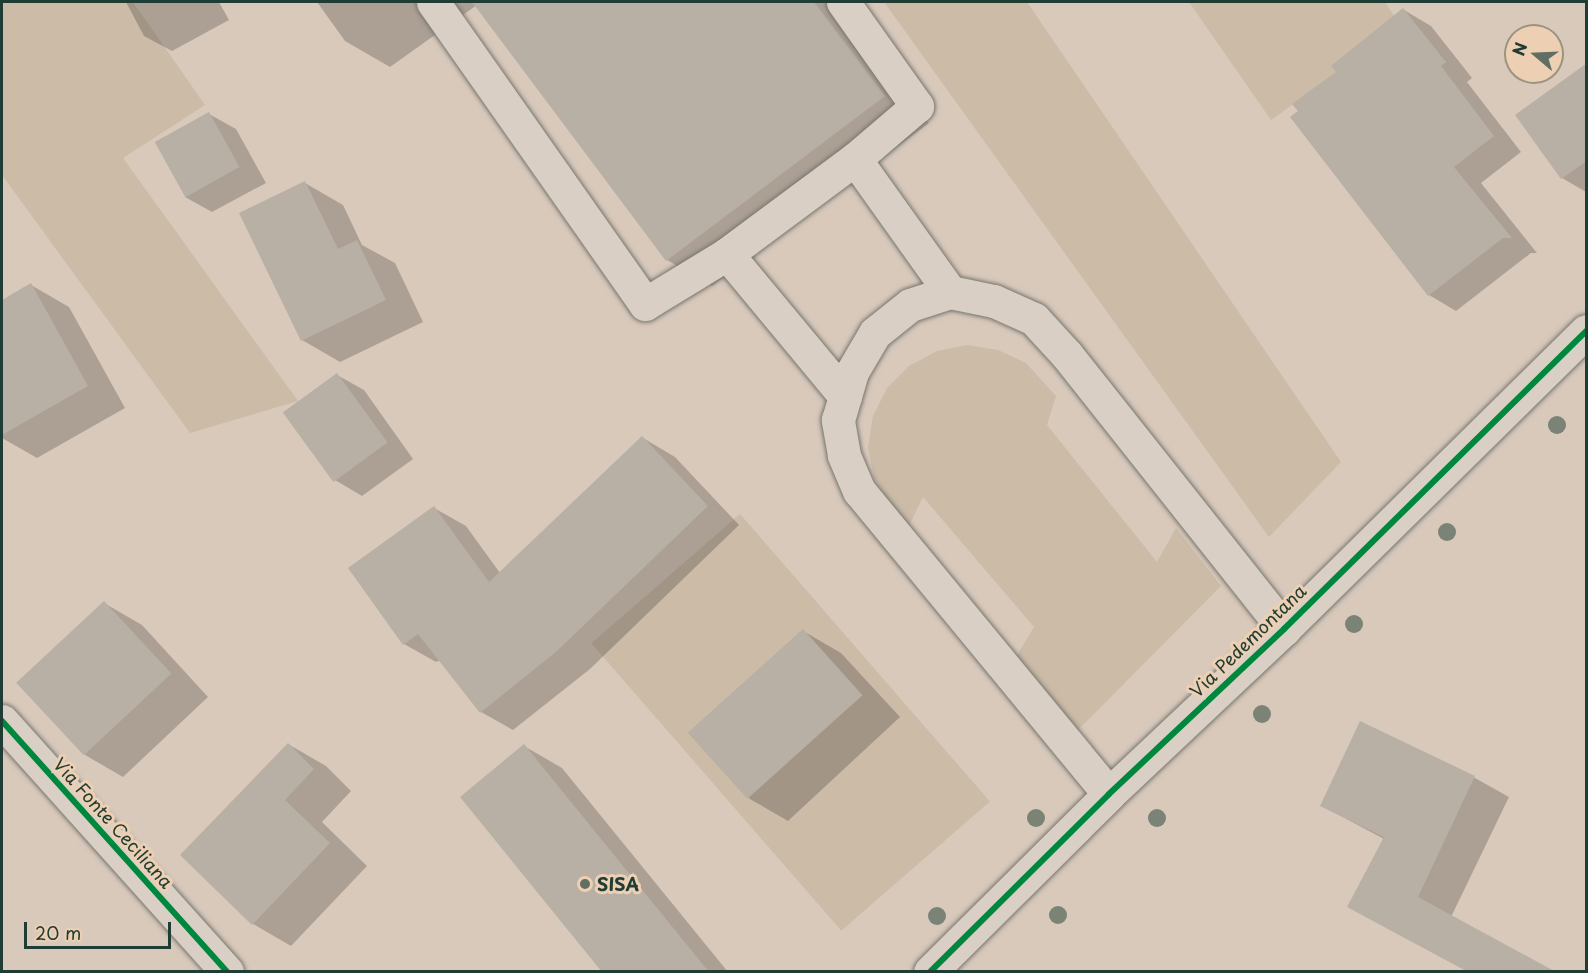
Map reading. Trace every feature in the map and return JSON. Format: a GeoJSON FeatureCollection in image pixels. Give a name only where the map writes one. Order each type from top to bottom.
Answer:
{"type":"FeatureCollection","features":[{"type":"Feature","properties":{"kind":"street"},"geometry":{"type":"LineString","coordinates":[[433,2],[645,304],[727,254],[855,159],[917,106],[843,2]]}},
{"type":"Feature","properties":{"kind":"street"},"geometry":{"type":"LineString","coordinates":[[855,159],[950,292]]}},
{"type":"Feature","properties":{"kind":"street"},"geometry":{"type":"LineString","coordinates":[[727,254],[845,396]]}},
{"type":"Feature","properties":{"kind":"street"},"geometry":{"type":"LineString","coordinates":[[1109,794],[859,491],[844,455],[838,420],[852,372],[875,333],[910,305],[950,292],[994,301],[1034,319],[1067,355],[1284,629]]}},
{"type":"Feature","properties":{"kind":"street","name":"Via Pedemontana"},"geometry":{"type":"LineString","coordinates":[[930,972],[1109,794],[1284,629],[1587,331]]}},
{"type":"Feature","properties":{"kind":"street","name":"Via Fonte Ceciliana"},"geometry":{"type":"LineString","coordinates":[[2,721],[227,972]]}},
{"type":"Feature","properties":{"kind":"shaded area"},"geometry":{"type":"Polygon","coordinates":[[[2,2],[133,2],[205,105],[123,158],[298,401],[190,433],[2,175],[2,2]]]}},
{"type":"Feature","properties":{"kind":"shaded area"},"geometry":{"type":"Polygon","coordinates":[[[884,2],[1027,2],[1341,462],[1269,537],[884,2]]]}},
{"type":"Feature","properties":{"kind":"shaded area"},"geometry":{"type":"Polygon","coordinates":[[[1189,2],[1385,2],[1401,27],[1271,120],[1189,2]]]}},
{"type":"Feature","properties":{"kind":"shaded area"},"geometry":{"type":"Polygon","coordinates":[[[967,345],[998,350],[1026,363],[1056,396],[1047,425],[1157,562],[1176,528],[1221,586],[1075,733],[1013,662],[1034,627],[923,497],[907,530],[888,505],[874,478],[868,447],[873,416],[887,388],[909,366],[937,351],[967,345]]]}},
{"type":"Feature","properties":{"kind":"shaded area"},"geometry":{"type":"Polygon","coordinates":[[[740,514],[990,802],[841,931],[591,643],[740,514]]]}},
{"type":"Feature","properties":{"kind":"building"},"geometry":{"type":"Polygon","coordinates":[[[472,2],[814,2],[885,96],[666,261],[472,2]]]}},
{"type":"Feature","properties":{"kind":"building"},"geometry":{"type":"Polygon","coordinates":[[[1403,8],[1446,62],[1441,66],[1494,136],[1454,167],[1512,238],[1503,238],[1428,296],[1290,117],[1298,111],[1292,104],[1336,72],[1331,66],[1403,8]]]}},
{"type":"Feature","properties":{"kind":"building"},"geometry":{"type":"Polygon","coordinates":[[[1587,63],[1587,161],[1561,179],[1515,115],[1558,84],[1564,84],[1564,80],[1587,63]]]}},
{"type":"Feature","properties":{"kind":"building"},"geometry":{"type":"Polygon","coordinates":[[[209,112],[240,167],[185,197],[155,142],[209,112]]]}},
{"type":"Feature","properties":{"kind":"building"},"geometry":{"type":"Polygon","coordinates":[[[305,181],[338,249],[357,240],[386,300],[301,341],[239,213],[305,181]]]}},
{"type":"Feature","properties":{"kind":"building"},"geometry":{"type":"Polygon","coordinates":[[[31,283],[88,386],[2,435],[2,300],[31,283]]]}},
{"type":"Feature","properties":{"kind":"building"},"geometry":{"type":"Polygon","coordinates":[[[337,373],[388,443],[333,482],[283,412],[337,373]]]}},
{"type":"Feature","properties":{"kind":"building"},"geometry":{"type":"Polygon","coordinates":[[[642,436],[708,506],[557,651],[480,713],[418,634],[403,645],[348,568],[434,506],[489,582],[642,436]]]}},
{"type":"Feature","properties":{"kind":"building"},"geometry":{"type":"Polygon","coordinates":[[[104,601],[172,673],[84,755],[16,683],[104,601]]]}},
{"type":"Feature","properties":{"kind":"building"},"geometry":{"type":"Polygon","coordinates":[[[803,629],[863,695],[747,799],[688,733],[803,629]]]}},
{"type":"Feature","properties":{"kind":"building"},"geometry":{"type":"Polygon","coordinates":[[[1360,721],[1475,776],[1418,897],[1556,972],[1468,972],[1347,907],[1384,837],[1320,806],[1360,721]]]}},
{"type":"Feature","properties":{"kind":"building"},"geometry":{"type":"Polygon","coordinates":[[[288,743],[314,769],[285,800],[330,843],[252,925],[180,855],[288,743]]]}},
{"type":"Feature","properties":{"kind":"building","name":"SISA"},"geometry":{"type":"Polygon","coordinates":[[[524,744],[709,972],[602,972],[460,797],[524,744]]]}},
{"type":"Feature","properties":{"kind":"cycle path"},"geometry":{"type":"LineString","coordinates":[[930,972],[1109,794],[1284,629],[1586,331]]}},
{"type":"Feature","properties":{"kind":"cycle path"},"geometry":{"type":"LineString","coordinates":[[2,721],[227,972]]}},
{"type":"Feature","properties":{"kind":"place","name":"SISA"},"geometry":{"type":"Point","coordinates":[585,884]}}]}
